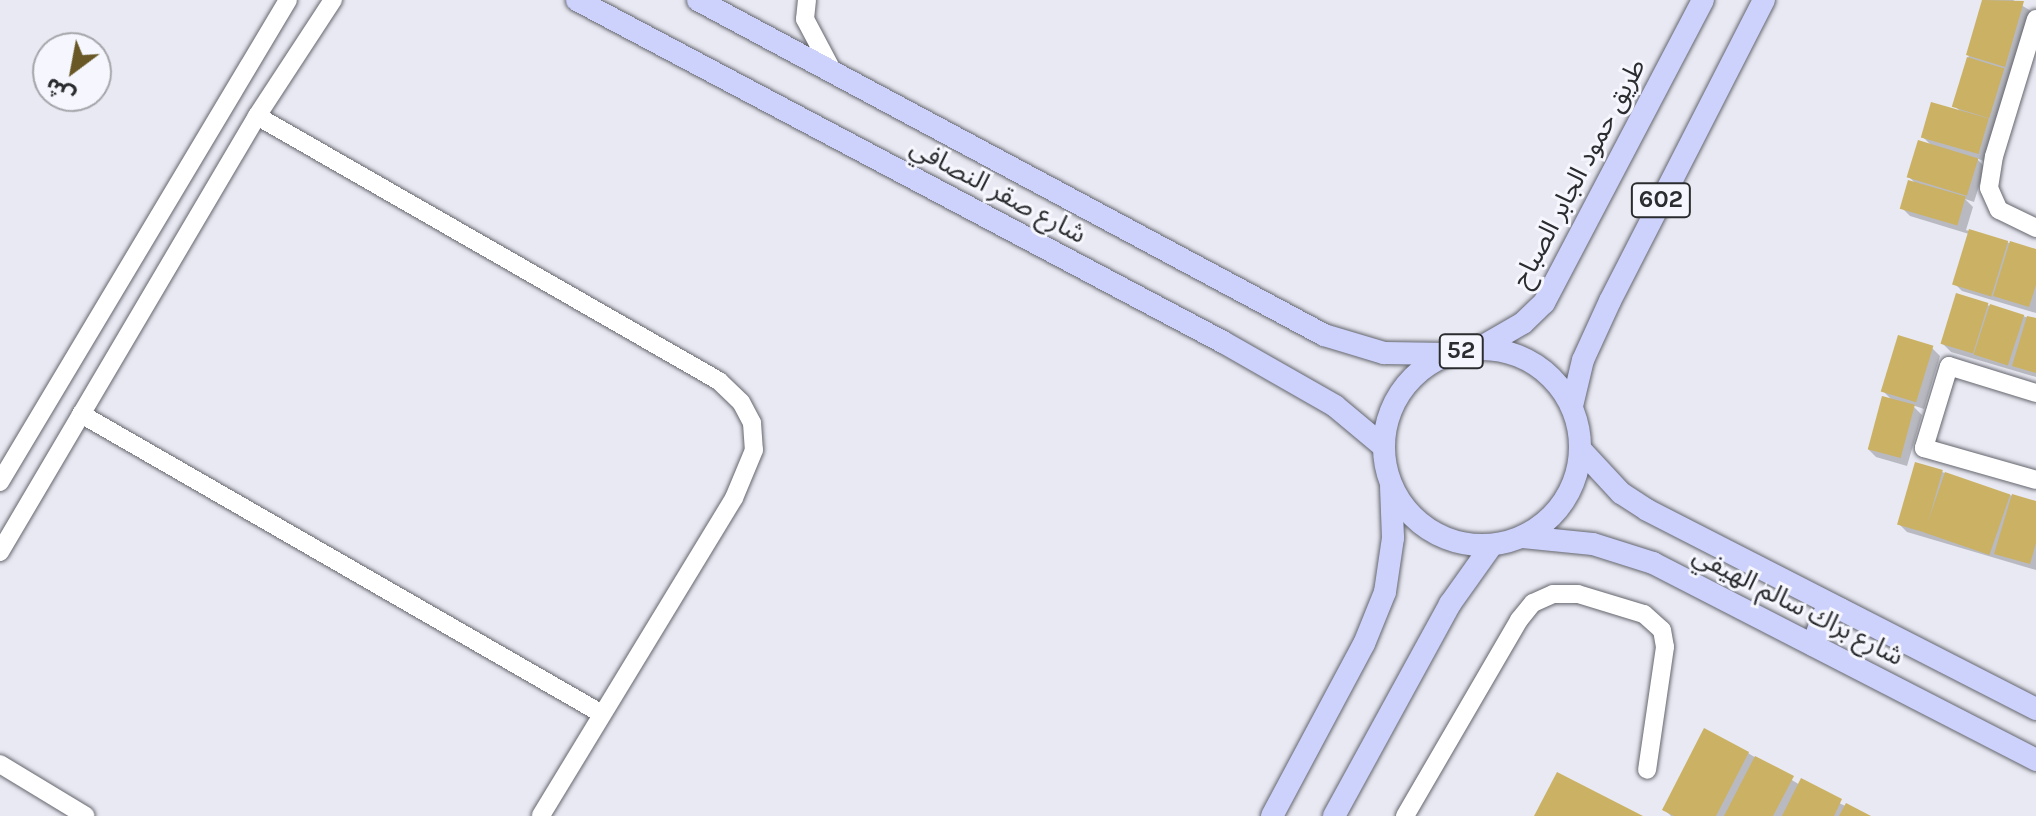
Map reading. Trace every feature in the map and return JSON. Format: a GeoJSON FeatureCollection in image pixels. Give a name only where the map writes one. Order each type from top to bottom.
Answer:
{"type":"FeatureCollection","features":[{"type":"Feature","properties":{"kind":"main road","name":"شارع صقر النصافي"},"geometry":{"type":"LineString","coordinates":[[577,0],[1223,342],[1335,406],[1383,446]]}},
{"type":"Feature","properties":{"kind":"main road","name":"شارع صقر النصافي"},"geometry":{"type":"LineString","coordinates":[[698,0],[1324,335],[1384,353],[1449,354]]}},
{"type":"Feature","properties":{"kind":"main road","name":"طريق حمود الجابر الصباح"},"geometry":{"type":"LineString","coordinates":[[1478,349],[1523,323],[1544,303],[1703,0]]}},
{"type":"Feature","properties":{"kind":"main road","name":"602"},"geometry":{"type":"LineString","coordinates":[[1572,406],[1583,360],[1610,301],[1764,0]]}},
{"type":"Feature","properties":{"kind":"main road","name":"52"},"geometry":{"type":"LineString","coordinates":[[1478,349],[1507,352],[1533,363],[1556,382],[1572,406],[1581,450],[1567,496],[1553,516],[1523,537],[1492,545],[1461,544],[1432,532],[1408,512],[1391,485],[1383,446],[1388,417],[1401,390],[1422,369],[1449,354],[1478,349]]}},
{"type":"Feature","properties":{"kind":"main road","name":"شارع براك سالم الهيفي"},"geometry":{"type":"LineString","coordinates":[[1581,450],[1621,493],[1647,510],[2036,709]]}},
{"type":"Feature","properties":{"kind":"main road"},"geometry":{"type":"LineString","coordinates":[[1272,816],[1364,644],[1385,592],[1393,538],[1391,485]]}},
{"type":"Feature","properties":{"kind":"main road","name":"شارع براك سالم الهيفي"},"geometry":{"type":"LineString","coordinates":[[1523,537],[1593,544],[1629,554],[2036,760]]}},
{"type":"Feature","properties":{"kind":"main road"},"geometry":{"type":"LineString","coordinates":[[1334,816],[1450,604],[1492,545]]}},
{"type":"Feature","properties":{"kind":"main road"},"geometry":{"type":"LineString","coordinates":[[1813,645],[1823,616],[1841,609]]}},
{"type":"Feature","properties":{"kind":"street"},"geometry":{"type":"LineString","coordinates":[[0,482],[288,0]]}},
{"type":"Feature","properties":{"kind":"street"},"geometry":{"type":"LineString","coordinates":[[0,552],[257,116],[333,0]]}},
{"type":"Feature","properties":{"kind":"street"},"geometry":{"type":"LineString","coordinates":[[807,0],[805,19],[832,70]]}},
{"type":"Feature","properties":{"kind":"street"},"geometry":{"type":"LineString","coordinates":[[2036,19],[1994,156],[1989,188],[1999,210],[2036,228]]}},
{"type":"Feature","properties":{"kind":"street"},"geometry":{"type":"LineString","coordinates":[[257,116],[719,381],[741,402],[752,423],[754,450],[746,475],[541,816]]}},
{"type":"Feature","properties":{"kind":"street"},"geometry":{"type":"LineString","coordinates":[[2036,393],[1949,366],[1924,448],[2036,480]]}},
{"type":"Feature","properties":{"kind":"street"},"geometry":{"type":"LineString","coordinates":[[81,414],[602,714]]}},
{"type":"Feature","properties":{"kind":"street"},"geometry":{"type":"LineString","coordinates":[[1405,816],[1519,620],[1533,603],[1553,594],[1578,594],[1644,614],[1662,630],[1665,647],[1647,770]]}},
{"type":"Feature","properties":{"kind":"street"},"geometry":{"type":"LineString","coordinates":[[0,764],[86,816]]}},
{"type":"Feature","properties":{"kind":"building"},"geometry":{"type":"Polygon","coordinates":[[[1982,0],[2024,1],[2005,67],[1966,55],[1982,0]]]}},
{"type":"Feature","properties":{"kind":"building"},"geometry":{"type":"Polygon","coordinates":[[[1967,57],[2004,68],[1989,118],[1952,107],[1967,57]]]}},
{"type":"Feature","properties":{"kind":"building"},"geometry":{"type":"Polygon","coordinates":[[[1931,102],[1989,119],[1978,154],[1921,138],[1931,102]]]}},
{"type":"Feature","properties":{"kind":"building"},"geometry":{"type":"Polygon","coordinates":[[[1918,140],[1978,158],[1967,196],[1907,177],[1918,140]]]}},
{"type":"Feature","properties":{"kind":"building"},"geometry":{"type":"Polygon","coordinates":[[[1908,180],[1966,197],[1957,225],[1900,209],[1908,180]]]}},
{"type":"Feature","properties":{"kind":"building"},"geometry":{"type":"Polygon","coordinates":[[[1969,229],[2008,241],[1991,296],[1952,284],[1969,229]]]}},
{"type":"Feature","properties":{"kind":"building"},"geometry":{"type":"Polygon","coordinates":[[[2010,241],[2036,249],[2036,285],[2029,307],[1993,296],[2010,241]]]}},
{"type":"Feature","properties":{"kind":"building"},"geometry":{"type":"Polygon","coordinates":[[[1956,293],[1989,303],[1973,354],[1941,344],[1956,293]]]}},
{"type":"Feature","properties":{"kind":"building"},"geometry":{"type":"Polygon","coordinates":[[[1990,304],[2024,315],[2008,366],[1974,354],[1990,304]]]}},
{"type":"Feature","properties":{"kind":"building"},"geometry":{"type":"Polygon","coordinates":[[[2027,316],[2036,318],[2036,373],[2012,366],[2027,316]]]}},
{"type":"Feature","properties":{"kind":"building"},"geometry":{"type":"Polygon","coordinates":[[[1898,335],[1933,346],[1916,402],[1881,391],[1898,335]]]}},
{"type":"Feature","properties":{"kind":"building"},"geometry":{"type":"Polygon","coordinates":[[[1882,396],[1915,405],[1901,458],[1868,449],[1882,396]]]}},
{"type":"Feature","properties":{"kind":"building"},"geometry":{"type":"Polygon","coordinates":[[[1915,462],[1943,470],[1925,532],[1897,524],[1915,462]]]}},
{"type":"Feature","properties":{"kind":"building"},"geometry":{"type":"Polygon","coordinates":[[[1945,472],[2010,494],[1989,555],[1924,533],[1945,472]]]}},
{"type":"Feature","properties":{"kind":"building"},"geometry":{"type":"Polygon","coordinates":[[[2012,494],[2036,501],[2036,543],[2030,564],[1994,554],[2012,494]]]}},
{"type":"Feature","properties":{"kind":"building"},"geometry":{"type":"Polygon","coordinates":[[[1704,728],[1749,752],[1716,816],[1674,816],[1662,810],[1704,728]]]}},
{"type":"Feature","properties":{"kind":"building"},"geometry":{"type":"Polygon","coordinates":[[[1755,756],[1794,776],[1773,816],[1724,816],[1755,756]]]}},
{"type":"Feature","properties":{"kind":"building"},"geometry":{"type":"Polygon","coordinates":[[[1557,772],[1643,816],[1534,816],[1557,772]]]}},
{"type":"Feature","properties":{"kind":"building"},"geometry":{"type":"Polygon","coordinates":[[[1801,778],[1842,799],[1834,816],[1782,816],[1801,778]]]}},
{"type":"Feature","properties":{"kind":"building"},"geometry":{"type":"Polygon","coordinates":[[[1846,803],[1871,816],[1839,816],[1846,803]]]}}]}
